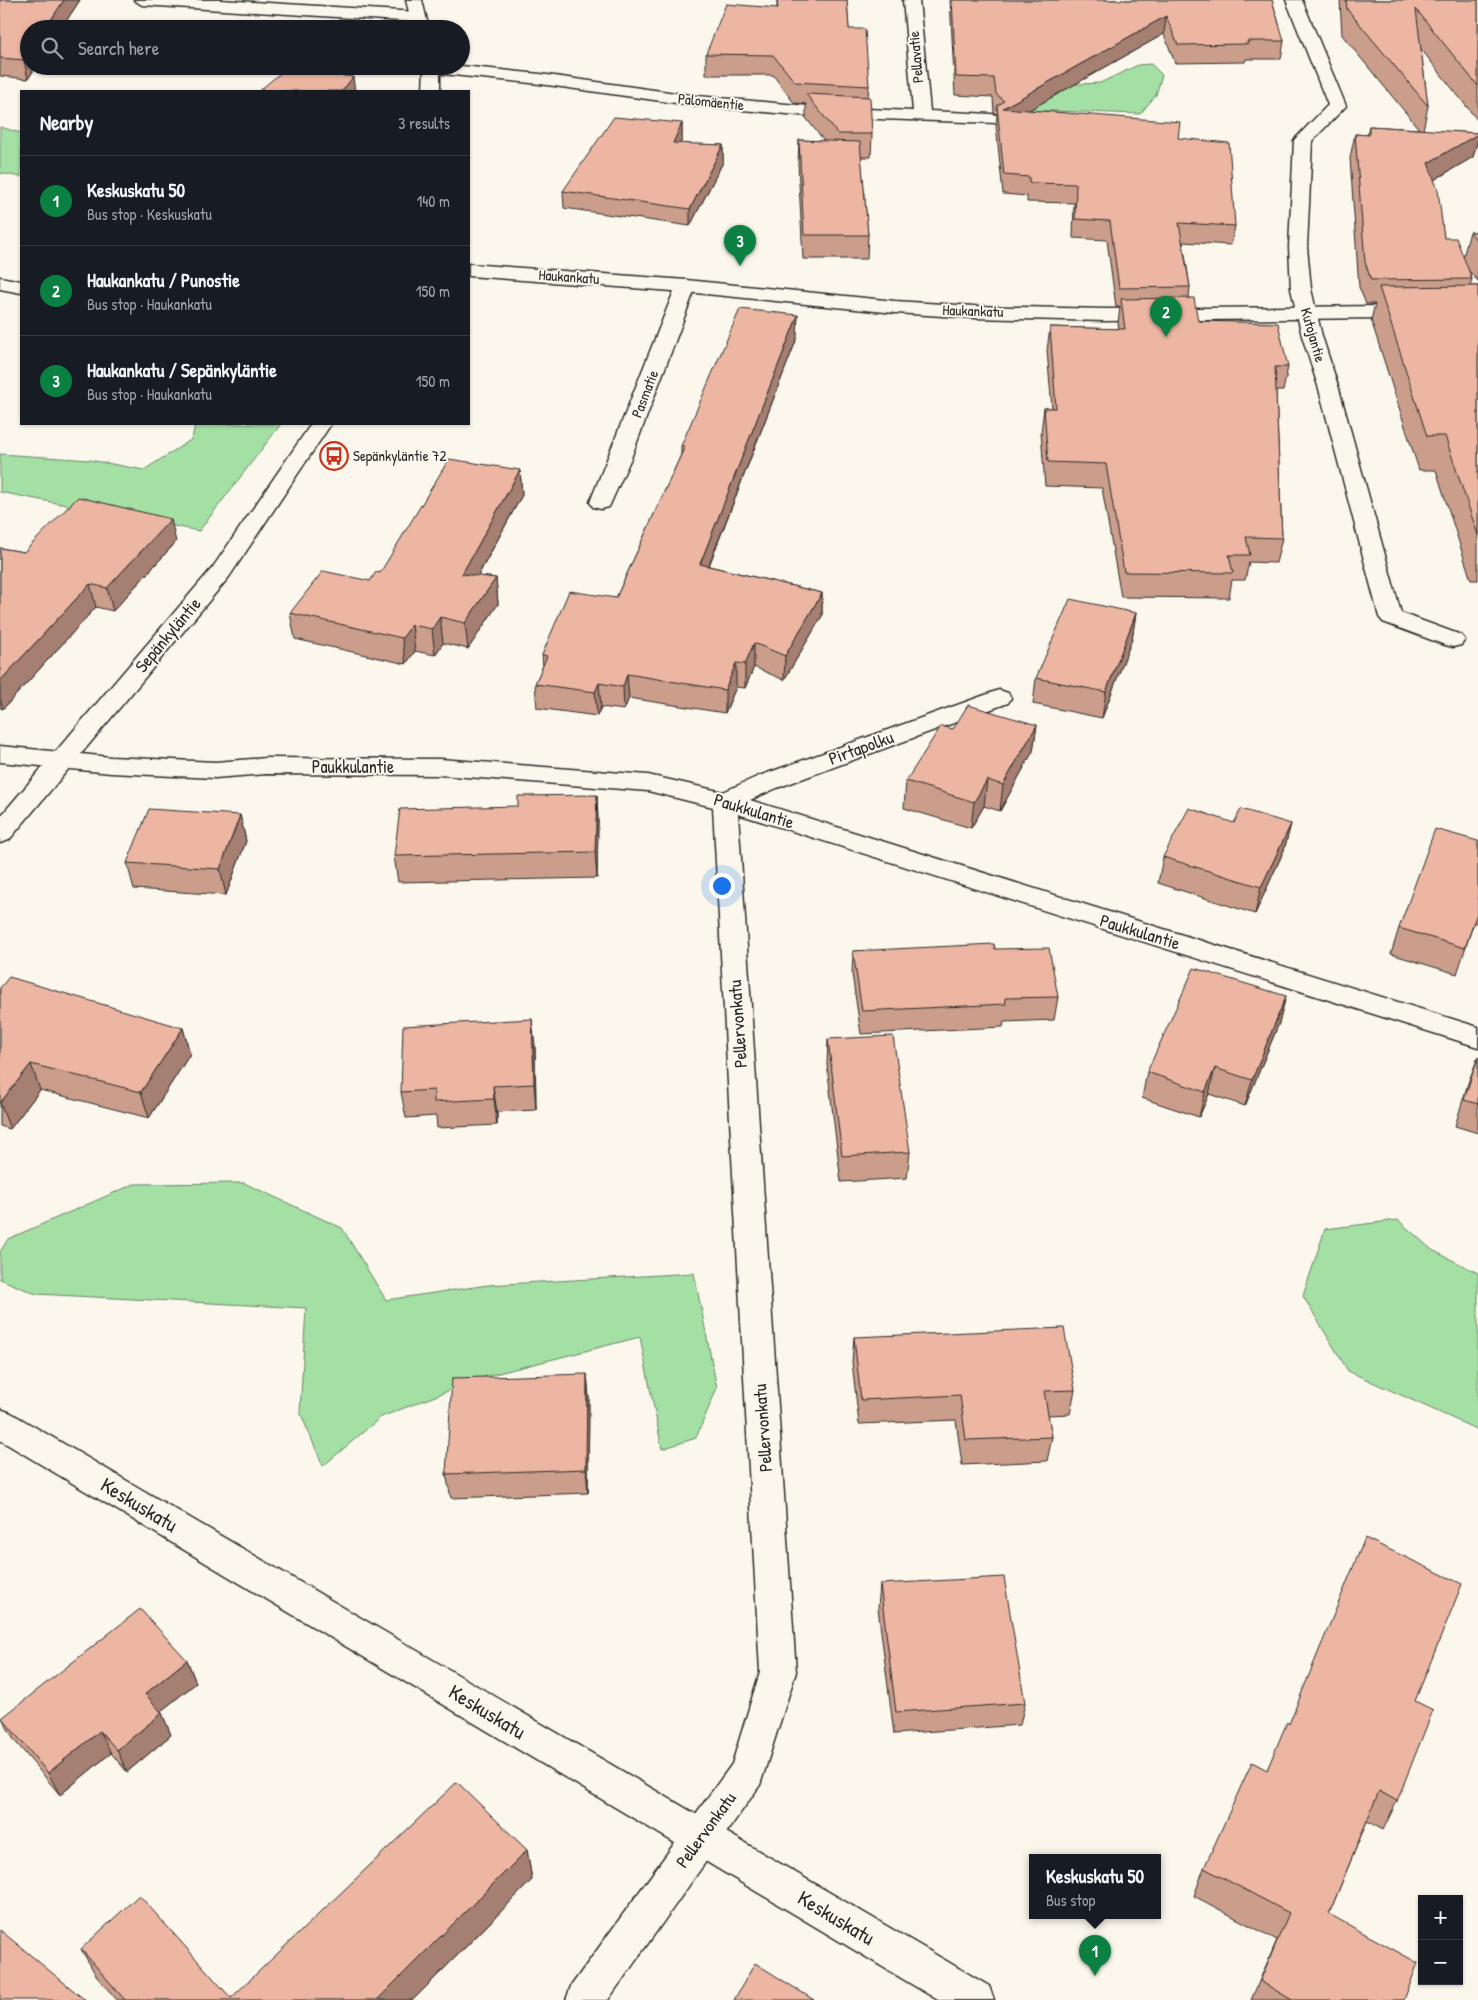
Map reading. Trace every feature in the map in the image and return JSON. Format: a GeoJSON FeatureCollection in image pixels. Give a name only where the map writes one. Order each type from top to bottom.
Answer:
{"type":"FeatureCollection","features":[{"type":"Feature","properties":{"kind":"street"},"geometry":{"type":"LineString","coordinates":[[142,0],[383,20]]}},
{"type":"Feature","properties":{"kind":"street"},"geometry":{"type":"LineString","coordinates":[[414,0],[418,20]]}},
{"type":"Feature","properties":{"kind":"street","name":"Pellavatie"},"geometry":{"type":"LineString","coordinates":[[910,0],[922,115]]}},
{"type":"Feature","properties":{"kind":"street","name":"Kutojantie"},"geometry":{"type":"LineString","coordinates":[[1294,0],[1337,106],[1303,140],[1298,272],[1305,311],[1329,389],[1391,617],[1453,640]]}},
{"type":"Feature","properties":{"kind":"street","name":"Palomäentie"},"geometry":{"type":"LineString","coordinates":[[470,71],[697,101],[820,112],[991,119]]}},
{"type":"Feature","properties":{"kind":"street"},"geometry":{"type":"LineString","coordinates":[[432,75],[432,90]]}},
{"type":"Feature","properties":{"kind":"street","name":"Haukankatu"},"geometry":{"type":"LineString","coordinates":[[470,270],[686,286],[895,307],[974,312],[1105,315],[1305,311],[1478,311]]}},
{"type":"Feature","properties":{"kind":"street"},"geometry":{"type":"LineString","coordinates":[[0,283],[20,287]]}},
{"type":"Feature","properties":{"kind":"street","name":"Pasmatie"},"geometry":{"type":"LineString","coordinates":[[600,502],[620,458],[686,286]]}},
{"type":"Feature","properties":{"kind":"street","name":"Sepänkyläntie"},"geometry":{"type":"LineString","coordinates":[[0,834],[221,572],[320,425]]}},
{"type":"Feature","properties":{"kind":"street","name":"Pirtapolku"},"geometry":{"type":"LineString","coordinates":[[725,801],[768,782],[999,698]]}},
{"type":"Feature","properties":{"kind":"street","name":"Paukkulantie"},"geometry":{"type":"LineString","coordinates":[[0,754],[63,761],[215,770],[266,766],[440,767],[648,783],[725,801],[1478,1037]]}},
{"type":"Feature","properties":{"kind":"street","name":"Pellervonkatu"},"geometry":{"type":"LineString","coordinates":[[585,2000],[746,1773],[778,1672],[725,801]]}},
{"type":"Feature","properties":{"kind":"street","name":"Keskuskatu"},"geometry":{"type":"LineString","coordinates":[[0,1423],[974,2000]]}},
{"type":"Feature","properties":{"kind":"green space"},"geometry":{"type":"Polygon","coordinates":[[[1151,64],[1162,75],[1156,95],[1140,114],[1024,110],[1057,85],[1100,83],[1138,65],[1151,64]]]}},
{"type":"Feature","properties":{"kind":"green space"},"geometry":{"type":"Polygon","coordinates":[[[0,127],[20,133],[20,177],[0,173],[0,127]]]}},
{"type":"Feature","properties":{"kind":"green space"},"geometry":{"type":"Polygon","coordinates":[[[195,425],[280,425],[199,531],[0,492],[0,454],[90,460],[144,470],[192,439],[195,425]]]}},
{"type":"Feature","properties":{"kind":"green space"},"geometry":{"type":"Polygon","coordinates":[[[244,1183],[342,1228],[386,1300],[488,1285],[694,1273],[717,1388],[696,1438],[662,1449],[640,1337],[487,1376],[381,1417],[323,1466],[300,1412],[306,1308],[36,1294],[0,1279],[0,1252],[8,1239],[134,1184],[244,1183]]]}},
{"type":"Feature","properties":{"kind":"green space"},"geometry":{"type":"Polygon","coordinates":[[[1398,1220],[1432,1250],[1478,1273],[1478,1430],[1348,1371],[1303,1296],[1325,1229],[1398,1220]]]}},
{"type":"Feature","properties":{"kind":"building"},"geometry":{"type":"Polygon","coordinates":[[[0,0],[64,0],[51,20],[20,20],[20,60],[0,58],[0,0]]]}},
{"type":"Feature","properties":{"kind":"building"},"geometry":{"type":"Polygon","coordinates":[[[777,0],[847,0],[849,29],[865,29],[869,86],[795,82],[773,55],[706,54],[726,4],[778,8],[777,0]]]}},
{"type":"Feature","properties":{"kind":"building"},"geometry":{"type":"Polygon","coordinates":[[[952,0],[1272,0],[1284,41],[1247,41],[1248,44],[1178,45],[1166,16],[1003,108],[1180,122],[1178,138],[1229,143],[1235,226],[1179,223],[1190,287],[1119,288],[1110,221],[1075,219],[1076,184],[1029,183],[1029,177],[1004,175],[997,106],[1004,101],[996,94],[994,78],[956,77],[952,0]]]}},
{"type":"Feature","properties":{"kind":"building"},"geometry":{"type":"Polygon","coordinates":[[[1346,0],[1478,0],[1478,86],[1416,9],[1428,106],[1347,9],[1346,0]]]}},
{"type":"Feature","properties":{"kind":"building"},"geometry":{"type":"Polygon","coordinates":[[[278,75],[336,75],[353,77],[343,90],[260,90],[278,75]]]}},
{"type":"Feature","properties":{"kind":"building"},"geometry":{"type":"Polygon","coordinates":[[[806,94],[870,97],[872,134],[838,134],[806,94]]]}},
{"type":"Feature","properties":{"kind":"building"},"geometry":{"type":"Polygon","coordinates":[[[614,117],[682,123],[673,143],[723,145],[690,209],[563,191],[614,117]]]}},
{"type":"Feature","properties":{"kind":"building"},"geometry":{"type":"Polygon","coordinates":[[[1369,126],[1478,133],[1428,163],[1438,190],[1444,238],[1456,238],[1472,279],[1371,280],[1365,262],[1355,134],[1369,135],[1369,126]]]}},
{"type":"Feature","properties":{"kind":"building"},"geometry":{"type":"Polygon","coordinates":[[[799,140],[860,142],[868,235],[804,235],[799,140]]]}},
{"type":"Feature","properties":{"kind":"building"},"geometry":{"type":"Polygon","coordinates":[[[1470,232],[1478,232],[1478,242],[1470,232]]]}},
{"type":"Feature","properties":{"kind":"building"},"geometry":{"type":"Polygon","coordinates":[[[1478,286],[1478,535],[1445,436],[1427,436],[1379,287],[1478,286]]]}},
{"type":"Feature","properties":{"kind":"building"},"geometry":{"type":"Polygon","coordinates":[[[1194,298],[1198,321],[1278,323],[1288,367],[1275,367],[1282,538],[1246,537],[1250,555],[1229,555],[1233,573],[1124,572],[1106,464],[1048,462],[1044,408],[1056,408],[1050,327],[1125,329],[1121,299],[1194,298]]]}},
{"type":"Feature","properties":{"kind":"building"},"geometry":{"type":"Polygon","coordinates":[[[740,309],[798,315],[700,564],[822,593],[785,656],[754,643],[745,664],[736,663],[725,690],[627,674],[623,687],[599,683],[595,692],[535,684],[547,656],[542,655],[569,591],[616,598],[685,446],[681,446],[740,309]]]}},
{"type":"Feature","properties":{"kind":"building"},"geometry":{"type":"Polygon","coordinates":[[[449,459],[520,470],[462,574],[496,578],[465,623],[440,617],[432,629],[412,625],[402,638],[290,613],[323,571],[370,581],[376,572],[380,573],[449,459]]]}},
{"type":"Feature","properties":{"kind":"building"},"geometry":{"type":"Polygon","coordinates":[[[78,497],[171,519],[107,588],[90,584],[0,681],[0,548],[24,552],[78,497]]]}},
{"type":"Feature","properties":{"kind":"building"},"geometry":{"type":"Polygon","coordinates":[[[1070,599],[1136,613],[1106,692],[1036,678],[1070,599]]]}},
{"type":"Feature","properties":{"kind":"building"},"geometry":{"type":"Polygon","coordinates":[[[968,705],[1037,725],[1003,785],[987,780],[974,802],[906,781],[941,726],[953,729],[968,705]]]}},
{"type":"Feature","properties":{"kind":"building"},"geometry":{"type":"Polygon","coordinates":[[[597,795],[595,852],[394,856],[400,809],[518,806],[518,796],[597,795]]]}},
{"type":"Feature","properties":{"kind":"building"},"geometry":{"type":"Polygon","coordinates":[[[1189,808],[1234,823],[1241,809],[1291,824],[1261,887],[1163,857],[1189,808]]]}},
{"type":"Feature","properties":{"kind":"building"},"geometry":{"type":"Polygon","coordinates":[[[149,809],[240,815],[220,869],[127,863],[149,809]]]}},
{"type":"Feature","properties":{"kind":"building"},"geometry":{"type":"Polygon","coordinates":[[[1435,829],[1478,841],[1478,910],[1465,948],[1399,928],[1435,829]]]}},
{"type":"Feature","properties":{"kind":"building"},"geometry":{"type":"Polygon","coordinates":[[[994,944],[995,949],[1049,948],[1058,997],[1005,998],[1006,1004],[862,1011],[853,951],[994,944]]]}},
{"type":"Feature","properties":{"kind":"building"},"geometry":{"type":"Polygon","coordinates":[[[1194,968],[1286,996],[1252,1080],[1215,1068],[1205,1092],[1147,1072],[1194,968]]]}},
{"type":"Feature","properties":{"kind":"building"},"geometry":{"type":"Polygon","coordinates":[[[9,977],[183,1028],[141,1092],[31,1064],[0,1103],[0,988],[9,977]]]}},
{"type":"Feature","properties":{"kind":"building"},"geometry":{"type":"Polygon","coordinates":[[[532,1019],[534,1084],[493,1086],[494,1099],[434,1102],[434,1090],[401,1092],[403,1026],[532,1019]]]}},
{"type":"Feature","properties":{"kind":"building"},"geometry":{"type":"Polygon","coordinates":[[[893,1036],[910,1152],[842,1156],[828,1039],[893,1036]]]}},
{"type":"Feature","properties":{"kind":"building"},"geometry":{"type":"Polygon","coordinates":[[[1478,1057],[1478,1104],[1464,1100],[1478,1057]]]}},
{"type":"Feature","properties":{"kind":"building"},"geometry":{"type":"Polygon","coordinates":[[[1064,1328],[1075,1390],[1044,1391],[1052,1437],[966,1440],[960,1395],[861,1400],[854,1337],[1064,1328]]]}},
{"type":"Feature","properties":{"kind":"building"},"geometry":{"type":"Polygon","coordinates":[[[587,1374],[586,1469],[446,1474],[452,1378],[587,1374]]]}},
{"type":"Feature","properties":{"kind":"building"},"geometry":{"type":"Polygon","coordinates":[[[1365,1538],[1462,1584],[1415,1701],[1433,1710],[1397,1801],[1379,1791],[1329,1914],[1418,1963],[1404,2000],[1292,2000],[1260,1981],[1289,1913],[1204,1868],[1252,1762],[1267,1770],[1287,1722],[1289,1724],[1365,1538]]]}},
{"type":"Feature","properties":{"kind":"building"},"geometry":{"type":"Polygon","coordinates":[[[1004,1577],[1025,1703],[896,1712],[880,1584],[1004,1577]]]}},
{"type":"Feature","properties":{"kind":"building"},"geometry":{"type":"Polygon","coordinates":[[[140,1609],[187,1660],[145,1694],[162,1713],[117,1750],[100,1731],[48,1773],[2,1718],[140,1609]]]}},
{"type":"Feature","properties":{"kind":"building"},"geometry":{"type":"Polygon","coordinates":[[[457,1782],[527,1850],[377,2000],[125,2000],[81,1949],[139,1895],[231,1998],[457,1782]]]}},
{"type":"Feature","properties":{"kind":"building"},"geometry":{"type":"Polygon","coordinates":[[[0,1930],[85,2000],[0,2000],[0,1930]]]}},
{"type":"Feature","properties":{"kind":"building"},"geometry":{"type":"Polygon","coordinates":[[[755,1963],[814,2000],[734,2000],[755,1963]]]}},
{"type":"Feature","properties":{"kind":"place","name":"Haukankatu / Sepänkyläntie"},"geometry":{"type":"Point","coordinates":[740,266]}},
{"type":"Feature","properties":{"kind":"place","name":"Haukankatu / Punostie"},"geometry":{"type":"Point","coordinates":[1166,337]}},
{"type":"Feature","properties":{"kind":"place","name":"Sepänkyläntie 72"},"geometry":{"type":"Point","coordinates":[334,456]}},
{"type":"Feature","properties":{"kind":"place","name":"Keskuskatu 50"},"geometry":{"type":"Point","coordinates":[1095,1976]}}]}
